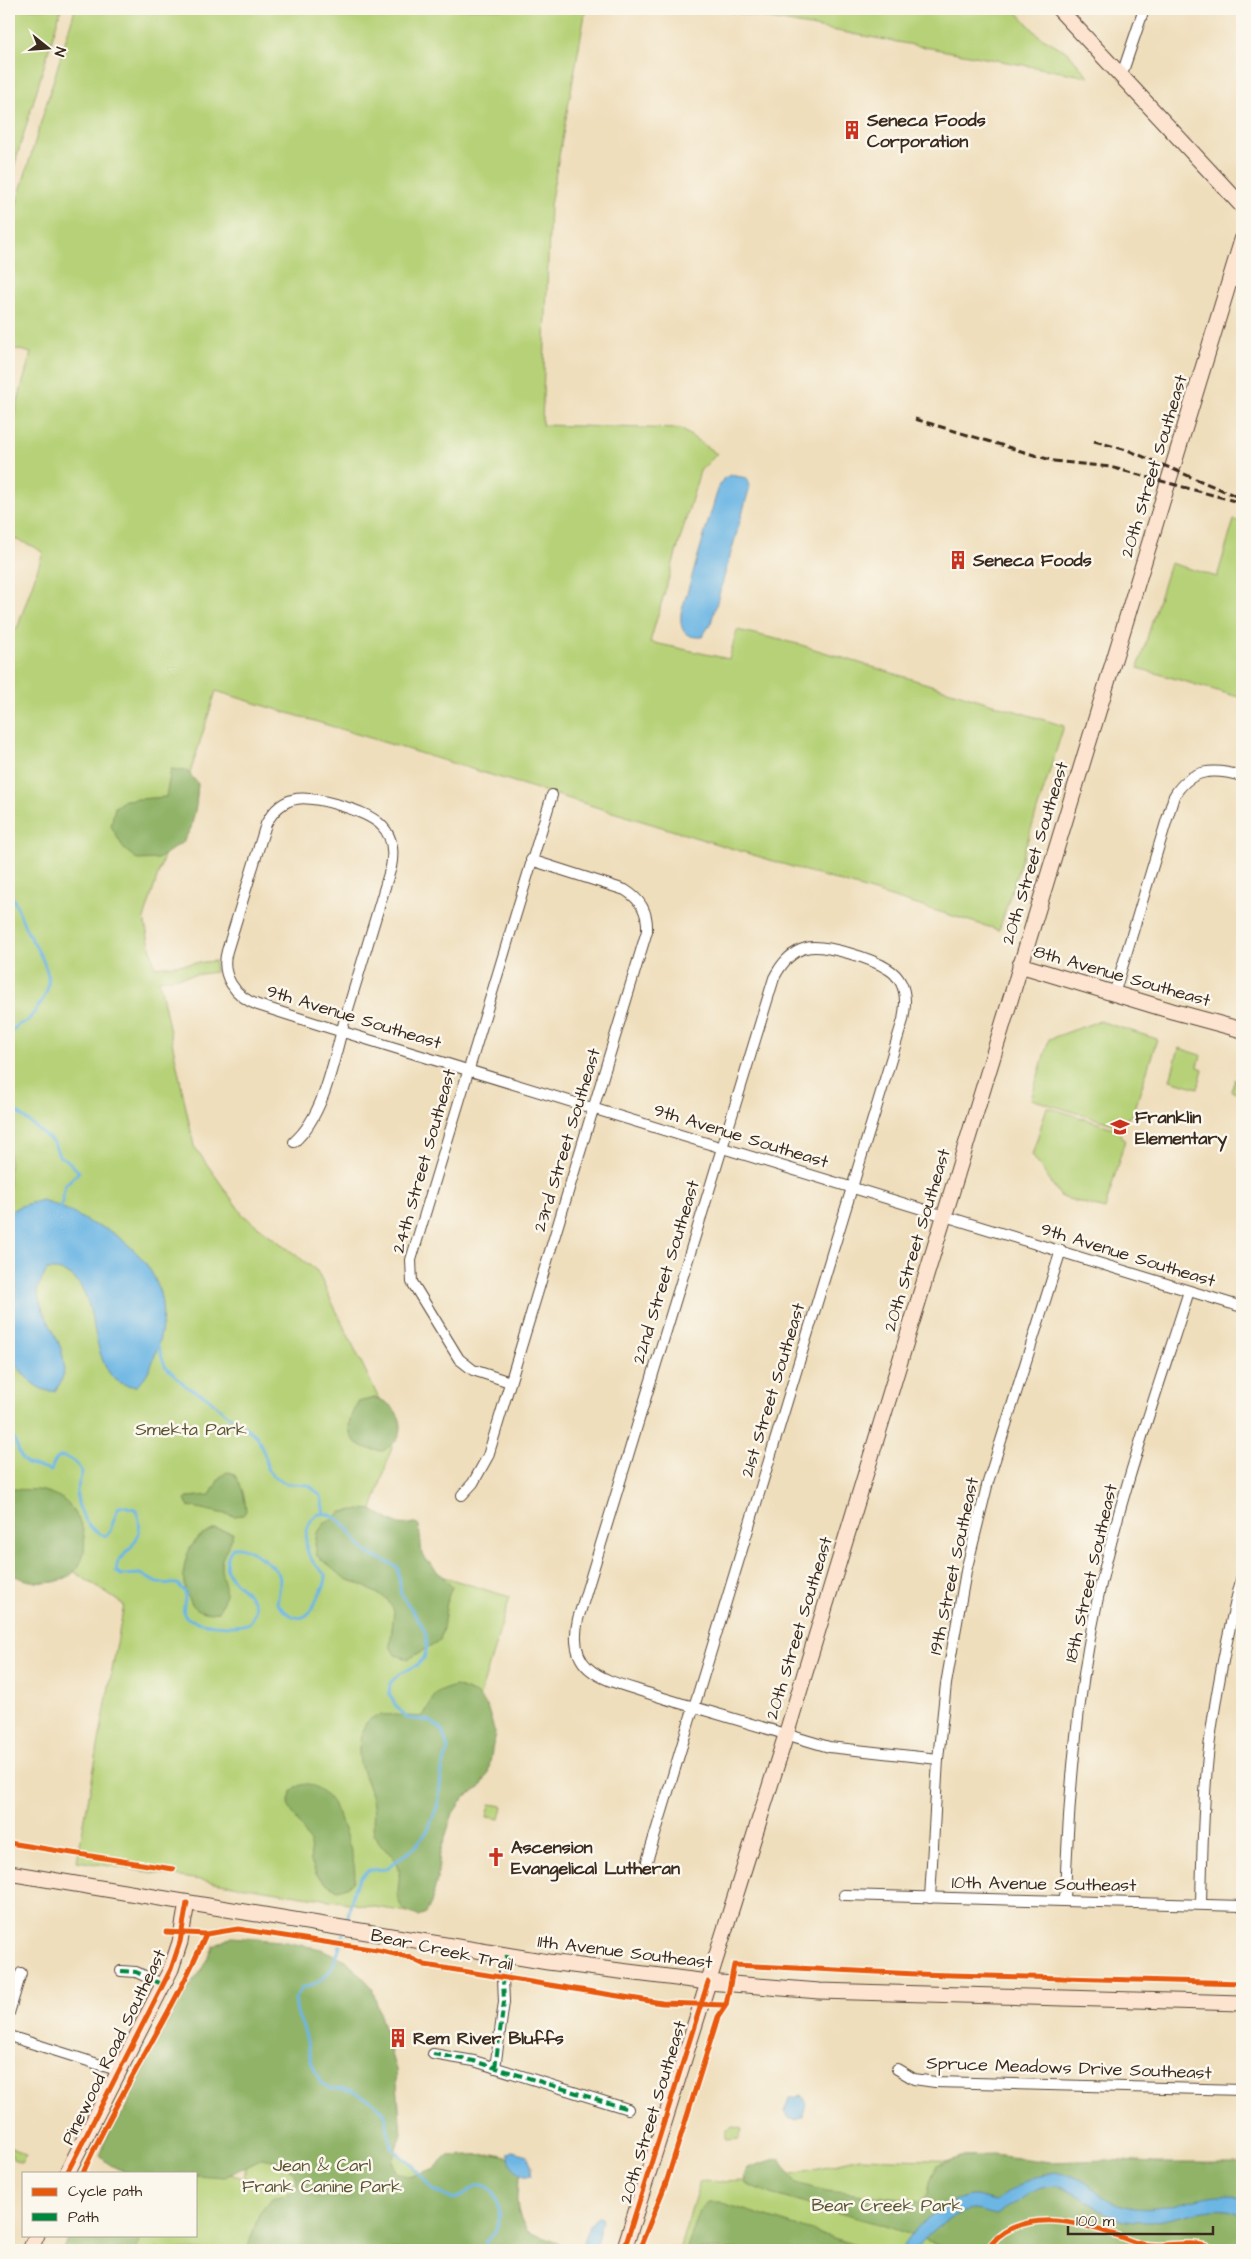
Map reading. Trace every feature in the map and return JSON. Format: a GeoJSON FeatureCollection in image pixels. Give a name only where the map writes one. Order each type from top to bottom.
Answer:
{"type":"FeatureCollection","features":[{"type":"Feature","properties":{"kind":"street"},"geometry":{"type":"LineString","coordinates":[[1059,9],[1242,206]]}},
{"type":"Feature","properties":{"kind":"street"},"geometry":{"type":"LineString","coordinates":[[1121,77],[1144,9]]}},
{"type":"Feature","properties":{"kind":"street","name":"20th Street Southeast"},"geometry":{"type":"LineString","coordinates":[[624,2250],[786,1735],[1242,240]]}},
{"type":"Feature","properties":{"kind":"street"},"geometry":{"type":"LineString","coordinates":[[1114,994],[1174,796],[1188,780],[1204,772],[1217,770],[1242,776]]}},
{"type":"Feature","properties":{"kind":"street","name":"24th Street Southeast"},"geometry":{"type":"LineString","coordinates":[[510,1382],[473,1370],[459,1360],[416,1289],[411,1276],[413,1251],[552,795]]}},
{"type":"Feature","properties":{"kind":"street","name":"9th Avenue Southeast"},"geometry":{"type":"LineString","coordinates":[[341,1031],[391,867],[393,850],[389,835],[378,822],[364,813],[316,798],[299,798],[285,803],[271,815],[266,824],[226,955],[227,975],[234,989],[250,1002],[341,1031],[721,1146],[852,1188],[1061,1250],[1242,1307]]}},
{"type":"Feature","properties":{"kind":"street","name":"23rd Street Southeast"},"geometry":{"type":"LineString","coordinates":[[462,1494],[482,1469],[488,1456],[647,931],[646,914],[636,898],[625,890],[532,860]]}},
{"type":"Feature","properties":{"kind":"street","name":"22nd Street Southeast"},"geometry":{"type":"LineString","coordinates":[[694,1707],[609,1681],[595,1674],[584,1665],[580,1658],[575,1640],[578,1619],[721,1146],[778,968],[788,957],[806,948],[820,947],[852,956]]}},
{"type":"Feature","properties":{"kind":"street","name":"21st Street Southeast"},"geometry":{"type":"LineString","coordinates":[[647,1861],[903,1020],[906,999],[900,982],[889,969],[852,956]]}},
{"type":"Feature","properties":{"kind":"street","name":"8th Avenue Southeast"},"geometry":{"type":"LineString","coordinates":[[1020,965],[1114,994],[1242,1027]]}},
{"type":"Feature","properties":{"kind":"street"},"geometry":{"type":"LineString","coordinates":[[294,1142],[306,1131],[316,1112],[341,1031]]}},
{"type":"Feature","properties":{"kind":"street","name":"19th Street Southeast"},"geometry":{"type":"LineString","coordinates":[[930,1898],[938,1759],[946,1684],[976,1527],[1061,1250]]}},
{"type":"Feature","properties":{"kind":"street","name":"18th Street Southeast"},"geometry":{"type":"LineString","coordinates":[[1065,1900],[1075,1742],[1084,1673],[1096,1606],[1127,1489],[1189,1291]]}},
{"type":"Feature","properties":{"kind":"street"},"geometry":{"type":"LineString","coordinates":[[1201,1904],[1203,1828],[1208,1756],[1223,1657],[1242,1576]]}},
{"type":"Feature","properties":{"kind":"street"},"geometry":{"type":"LineString","coordinates":[[694,1707],[829,1747],[938,1759]]}},
{"type":"Feature","properties":{"kind":"street","name":"11th Avenue Southeast"},"geometry":{"type":"LineString","coordinates":[[9,1873],[378,1935],[507,1955],[708,1982],[829,1991],[1242,2002]]}},
{"type":"Feature","properties":{"kind":"street","name":"10th Avenue Southeast"},"geometry":{"type":"LineString","coordinates":[[844,1895],[1242,1906]]}},
{"type":"Feature","properties":{"kind":"street","name":"Pinewood Road Southeast"},"geometry":{"type":"LineString","coordinates":[[68,2172],[164,1985],[176,1957],[187,1903]]}},
{"type":"Feature","properties":{"kind":"street"},"geometry":{"type":"LineString","coordinates":[[495,2068],[504,2002],[503,1982],[507,1955]]}},
{"type":"Feature","properties":{"kind":"street","name":"Pinewood Road Southeast"},"geometry":{"type":"LineString","coordinates":[[121,1971],[136,1972],[164,1985]]}},
{"type":"Feature","properties":{"kind":"street"},"geometry":{"type":"LineString","coordinates":[[9,2013],[21,1972]]}},
{"type":"Feature","properties":{"kind":"street"},"geometry":{"type":"LineString","coordinates":[[9,2036],[120,2071]]}},
{"type":"Feature","properties":{"kind":"street"},"geometry":{"type":"LineString","coordinates":[[433,2054],[474,2061],[628,2109]]}},
{"type":"Feature","properties":{"kind":"street","name":"Spruce Meadows Drive Southeast"},"geometry":{"type":"LineString","coordinates":[[897,2069],[914,2079],[935,2082],[1242,2090]]}},
{"type":"Feature","properties":{"kind":"street"},"geometry":{"type":"LineString","coordinates":[[30,2250],[37,2236]]}},
{"type":"Feature","properties":{"kind":"green space"},"geometry":{"type":"Polygon","coordinates":[[[9,9],[61,9],[9,183],[9,9]]]}},
{"type":"Feature","properties":{"kind":"green space","name":"Smekta Park"},"geometry":{"type":"Polygon","coordinates":[[[75,9],[586,9],[550,205],[542,425],[681,429],[717,454],[700,471],[650,642],[729,659],[737,630],[798,644],[1064,726],[999,930],[216,691],[144,919],[155,967],[215,961],[215,972],[159,980],[194,1146],[243,1215],[317,1271],[396,1434],[372,1510],[421,1570],[510,1597],[414,1913],[77,1861],[124,1605],[9,1528],[9,627],[17,629],[43,553],[35,547],[9,537],[9,430],[31,353],[9,347],[9,228],[75,9]]]}},
{"type":"Feature","properties":{"kind":"green space"},"geometry":{"type":"Polygon","coordinates":[[[716,9],[1014,9],[1038,35],[1069,53],[1089,77],[716,9]]]}},
{"type":"Feature","properties":{"kind":"green space"},"geometry":{"type":"Polygon","coordinates":[[[1234,520],[1242,522],[1242,698],[1138,668],[1170,563],[1217,577],[1234,520]]]}},
{"type":"Feature","properties":{"kind":"green space"},"geometry":{"type":"Polygon","coordinates":[[[171,769],[187,771],[198,784],[191,828],[183,842],[158,859],[138,860],[124,849],[111,826],[115,807],[125,800],[166,797],[171,769]]]}},
{"type":"Feature","properties":{"kind":"green space"},"geometry":{"type":"Polygon","coordinates":[[[1099,1021],[1157,1039],[1133,1115],[1116,1125],[1031,1099],[1049,1039],[1099,1021]]]}},
{"type":"Feature","properties":{"kind":"green space"},"geometry":{"type":"Polygon","coordinates":[[[1179,1048],[1201,1055],[1198,1067],[1203,1069],[1198,1088],[1170,1080],[1179,1048]]]}},
{"type":"Feature","properties":{"kind":"green space"},"geometry":{"type":"Polygon","coordinates":[[[1235,1079],[1242,1081],[1242,1095],[1231,1091],[1235,1079]]]}},
{"type":"Feature","properties":{"kind":"green space"},"geometry":{"type":"Polygon","coordinates":[[[1047,1107],[1117,1129],[1125,1140],[1105,1209],[1061,1197],[1032,1155],[1047,1107]]]}},
{"type":"Feature","properties":{"kind":"green space"},"geometry":{"type":"Polygon","coordinates":[[[375,1398],[392,1407],[401,1425],[398,1438],[383,1451],[363,1447],[351,1437],[349,1430],[353,1412],[358,1402],[375,1398]]]}},
{"type":"Feature","properties":{"kind":"green space"},"geometry":{"type":"Polygon","coordinates":[[[227,1472],[233,1473],[241,1486],[246,1511],[243,1515],[234,1516],[188,1506],[185,1500],[189,1497],[210,1495],[220,1477],[227,1472]]]}},
{"type":"Feature","properties":{"kind":"green space"},"geometry":{"type":"Polygon","coordinates":[[[9,1488],[38,1490],[50,1493],[60,1497],[68,1504],[80,1523],[85,1542],[81,1561],[77,1569],[70,1575],[55,1582],[41,1583],[9,1573],[9,1488]]]}},
{"type":"Feature","properties":{"kind":"green space"},"geometry":{"type":"Polygon","coordinates":[[[371,1510],[396,1523],[413,1523],[419,1526],[422,1555],[452,1587],[449,1593],[440,1640],[409,1659],[395,1655],[390,1646],[394,1611],[387,1599],[358,1583],[345,1579],[317,1556],[315,1543],[317,1533],[325,1523],[342,1512],[371,1510]]]}},
{"type":"Feature","properties":{"kind":"green space"},"geometry":{"type":"Polygon","coordinates":[[[215,1529],[233,1533],[221,1566],[225,1596],[217,1612],[205,1612],[196,1608],[189,1600],[185,1589],[185,1565],[195,1541],[215,1529]]]}},
{"type":"Feature","properties":{"kind":"green space"},"geometry":{"type":"Polygon","coordinates":[[[456,1686],[476,1694],[487,1706],[495,1733],[488,1774],[480,1788],[465,1796],[453,1813],[440,1853],[437,1880],[431,1903],[426,1913],[418,1916],[401,1906],[398,1896],[398,1864],[377,1841],[375,1836],[373,1829],[373,1806],[369,1788],[360,1765],[359,1747],[361,1734],[364,1726],[372,1718],[386,1715],[423,1716],[438,1693],[456,1686]]]}},
{"type":"Feature","properties":{"kind":"green space"},"geometry":{"type":"Polygon","coordinates":[[[308,1784],[318,1789],[330,1800],[344,1829],[355,1873],[353,1882],[345,1888],[338,1890],[316,1874],[311,1861],[310,1842],[288,1805],[290,1796],[296,1787],[308,1784]]]}},
{"type":"Feature","properties":{"kind":"green space"},"geometry":{"type":"Polygon","coordinates":[[[490,1804],[503,1806],[500,1819],[487,1817],[490,1804]]]}},
{"type":"Feature","properties":{"kind":"green space"},"geometry":{"type":"Polygon","coordinates":[[[232,1937],[280,1941],[321,1949],[346,1960],[372,1987],[396,2070],[401,2134],[392,2161],[397,2172],[409,2177],[435,2168],[447,2156],[494,2154],[514,2159],[522,2170],[517,2202],[527,2231],[559,2243],[562,2250],[247,2250],[259,2214],[272,2198],[287,2195],[297,2186],[296,2174],[279,2161],[262,2158],[225,2177],[198,2175],[198,2172],[128,2172],[109,2164],[100,2156],[111,2128],[125,2111],[180,1998],[199,1974],[214,1946],[232,1937]]]}},
{"type":"Feature","properties":{"kind":"green space","name":"Jean & Carl Frank Canine Park"},"geometry":{"type":"Polygon","coordinates":[[[261,2119],[391,2147],[413,2166],[486,2250],[131,2250],[136,2236],[198,2236],[198,2172],[194,2172],[163,2154],[243,2178],[261,2119]]]}},
{"type":"Feature","properties":{"kind":"green space"},"geometry":{"type":"Polygon","coordinates":[[[733,2127],[742,2129],[739,2139],[726,2140],[726,2131],[733,2127]]]}},
{"type":"Feature","properties":{"kind":"green space"},"geometry":{"type":"Polygon","coordinates":[[[9,2147],[26,2156],[21,2163],[13,2159],[11,2153],[9,2153],[9,2147]]]}},
{"type":"Feature","properties":{"kind":"green space","name":"Bear Creek Park"},"geometry":{"type":"Polygon","coordinates":[[[994,2155],[1050,2162],[1107,2160],[1153,2163],[1242,2163],[1242,2250],[956,2250],[882,2225],[774,2195],[746,2184],[744,2177],[747,2168],[779,2158],[796,2183],[826,2191],[921,2201],[928,2194],[930,2181],[937,2165],[964,2156],[994,2155]]]}},
{"type":"Feature","properties":{"kind":"green space","name":"Bear Creek Park"},"geometry":{"type":"Polygon","coordinates":[[[860,2158],[1242,2169],[1242,2250],[679,2250],[700,2181],[767,2180],[860,2158]]]}},
{"type":"Feature","properties":{"kind":"green space"},"geometry":{"type":"Polygon","coordinates":[[[708,2202],[719,2202],[872,2250],[686,2250],[700,2211],[708,2202]]]}},
{"type":"Feature","properties":{"kind":"green space"},"geometry":{"type":"Polygon","coordinates":[[[72,2236],[136,2236],[139,2240],[137,2250],[61,2250],[72,2236]]]}},
{"type":"Feature","properties":{"kind":"water"},"geometry":{"type":"Polygon","coordinates":[[[730,475],[747,478],[750,486],[711,623],[702,637],[691,636],[682,628],[681,613],[718,489],[723,479],[730,475]]]}},
{"type":"Feature","properties":{"kind":"water"},"geometry":{"type":"Polygon","coordinates":[[[42,1200],[108,1230],[123,1240],[136,1252],[154,1277],[160,1292],[162,1324],[153,1360],[145,1376],[137,1386],[118,1381],[106,1368],[99,1349],[89,1305],[81,1286],[68,1274],[47,1270],[37,1289],[45,1315],[58,1340],[62,1353],[64,1366],[62,1378],[55,1391],[41,1389],[35,1385],[23,1374],[9,1356],[9,1212],[20,1206],[42,1200]]]}},
{"type":"Feature","properties":{"kind":"water"},"geometry":{"type":"Polygon","coordinates":[[[803,2096],[806,2102],[803,2117],[796,2120],[790,2119],[784,2112],[789,2098],[803,2096]]]}},
{"type":"Feature","properties":{"kind":"water"},"geometry":{"type":"Polygon","coordinates":[[[513,2151],[527,2155],[532,2166],[531,2176],[524,2176],[513,2167],[509,2153],[513,2151]]]}},
{"type":"Feature","properties":{"kind":"water"},"geometry":{"type":"Polygon","coordinates":[[[1056,2172],[1082,2180],[1113,2202],[1137,2208],[1165,2207],[1212,2196],[1233,2196],[1242,2200],[1242,2218],[1235,2212],[1212,2210],[1158,2221],[1125,2221],[1108,2215],[1070,2191],[1061,2187],[1050,2186],[1033,2192],[997,2215],[973,2210],[966,2211],[949,2219],[933,2231],[916,2250],[901,2250],[913,2232],[932,2214],[943,2207],[966,2197],[976,2196],[995,2201],[1034,2176],[1056,2172]]]}},
{"type":"Feature","properties":{"kind":"water"},"geometry":{"type":"Polygon","coordinates":[[[597,2217],[600,2217],[602,2220],[595,2250],[581,2250],[590,2225],[597,2217]]]}},
{"type":"Feature","properties":{"kind":"waterway"},"geometry":{"type":"LineString","coordinates":[[9,891],[41,957],[48,979],[47,991],[36,1010],[27,1022],[19,1024],[9,1034]]}},
{"type":"Feature","properties":{"kind":"waterway"},"geometry":{"type":"LineString","coordinates":[[9,1105],[54,1143],[59,1156],[67,1160],[79,1172],[65,1185],[61,1207]]}},
{"type":"Feature","properties":{"kind":"waterway"},"geometry":{"type":"LineString","coordinates":[[158,1346],[165,1366],[187,1387],[207,1397],[257,1436],[266,1458],[267,1469],[274,1476],[287,1484],[309,1485],[321,1496],[324,1514]]}},
{"type":"Feature","properties":{"kind":"waterway"},"geometry":{"type":"LineString","coordinates":[[9,1427],[22,1459],[27,1464],[51,1471],[57,1459],[65,1457],[77,1465],[82,1472],[77,1491],[81,1512],[89,1525],[100,1534],[106,1536],[110,1531],[118,1508],[123,1506],[135,1509],[140,1525],[139,1532],[129,1550],[118,1561],[116,1571],[121,1575],[141,1574],[157,1583],[178,1584],[185,1592],[184,1614],[195,1621],[237,1626],[250,1622],[252,1619],[255,1612],[254,1604],[250,1596],[230,1577],[227,1569],[227,1559],[233,1547],[251,1552],[271,1566],[280,1578],[277,1603],[292,1616],[306,1616],[312,1609],[326,1579],[326,1576],[310,1558],[307,1549],[308,1526],[316,1515],[330,1515],[337,1519],[347,1527],[367,1552],[398,1568],[401,1594],[421,1623],[426,1635],[427,1647],[424,1658],[417,1665],[398,1675],[390,1683],[389,1693],[396,1706],[407,1718],[430,1721],[442,1730],[448,1749],[442,1770],[438,1804],[428,1830],[416,1846],[386,1869],[369,1870],[361,1876],[354,1889],[346,1925]]}},
{"type":"Feature","properties":{"kind":"waterway"},"geometry":{"type":"LineString","coordinates":[[344,1933],[332,1968],[321,1980],[302,1988],[295,1999],[297,2013],[305,2033],[311,2061],[320,2082],[329,2088],[353,2091],[373,2102],[385,2114],[391,2147],[413,2166],[433,2190],[451,2199],[461,2197],[479,2185],[488,2187],[493,2192],[498,2205],[498,2220],[494,2233],[486,2241],[486,2250]]}},
{"type":"Feature","properties":{"kind":"railway"},"geometry":{"type":"LineString","coordinates":[[915,419],[1054,461],[1110,467],[1242,503]]}},
{"type":"Feature","properties":{"kind":"railway"},"geometry":{"type":"LineString","coordinates":[[1094,441],[1130,451],[1236,496]]}},
{"type":"Feature","properties":{"kind":"marked path"},"geometry":{"type":"LineString","coordinates":[[495,2068],[504,2002],[503,1978],[507,1955]]}},
{"type":"Feature","properties":{"kind":"marked path"},"geometry":{"type":"LineString","coordinates":[[121,1971],[136,1972],[164,1985]]}},
{"type":"Feature","properties":{"kind":"marked path"},"geometry":{"type":"LineString","coordinates":[[433,2054],[474,2061],[628,2109]]}},
{"type":"Feature","properties":{"kind":"cycle path"},"geometry":{"type":"LineString","coordinates":[[9,1843],[173,1869]]}},
{"type":"Feature","properties":{"kind":"cycle path"},"geometry":{"type":"LineString","coordinates":[[68,2172],[171,1969],[180,1942],[187,1903]]}},
{"type":"Feature","properties":{"kind":"cycle path","name":"Bear Creek Trail"},"geometry":{"type":"LineString","coordinates":[[166,1932],[206,1934],[238,1929],[377,1950],[408,1957],[425,1965],[662,2003],[726,2005]]}},
{"type":"Feature","properties":{"kind":"cycle path"},"geometry":{"type":"LineString","coordinates":[[83,2172],[112,2113],[177,1995],[206,1934]]}},
{"type":"Feature","properties":{"kind":"cycle path"},"geometry":{"type":"LineString","coordinates":[[639,2250],[666,2183],[718,2017],[726,2005],[734,1965],[916,1974],[1242,1983]]}},
{"type":"Feature","properties":{"kind":"cycle path"},"geometry":{"type":"LineString","coordinates":[[624,2250],[708,1982]]}},
{"type":"Feature","properties":{"kind":"cycle path"},"geometry":{"type":"LineString","coordinates":[[988,2250],[992,2243],[1004,2232],[1037,2221],[1088,2226],[1141,2244],[1198,2244],[1216,2250]]}},
{"type":"Feature","properties":{"kind":"place","name":"Seneca Foods Corporation"},"geometry":{"type":"Point","coordinates":[852,130]}},
{"type":"Feature","properties":{"kind":"place","name":"Seneca Foods"},"geometry":{"type":"Point","coordinates":[958,560]}},
{"type":"Feature","properties":{"kind":"place","name":"Franklin Elementary"},"geometry":{"type":"Point","coordinates":[1120,1127]}},
{"type":"Feature","properties":{"kind":"place","name":"Ascension Evangelical Lutheran"},"geometry":{"type":"Point","coordinates":[496,1857]}},
{"type":"Feature","properties":{"kind":"place","name":"Rem River Bluffs"},"geometry":{"type":"Point","coordinates":[398,2038]}}]}
